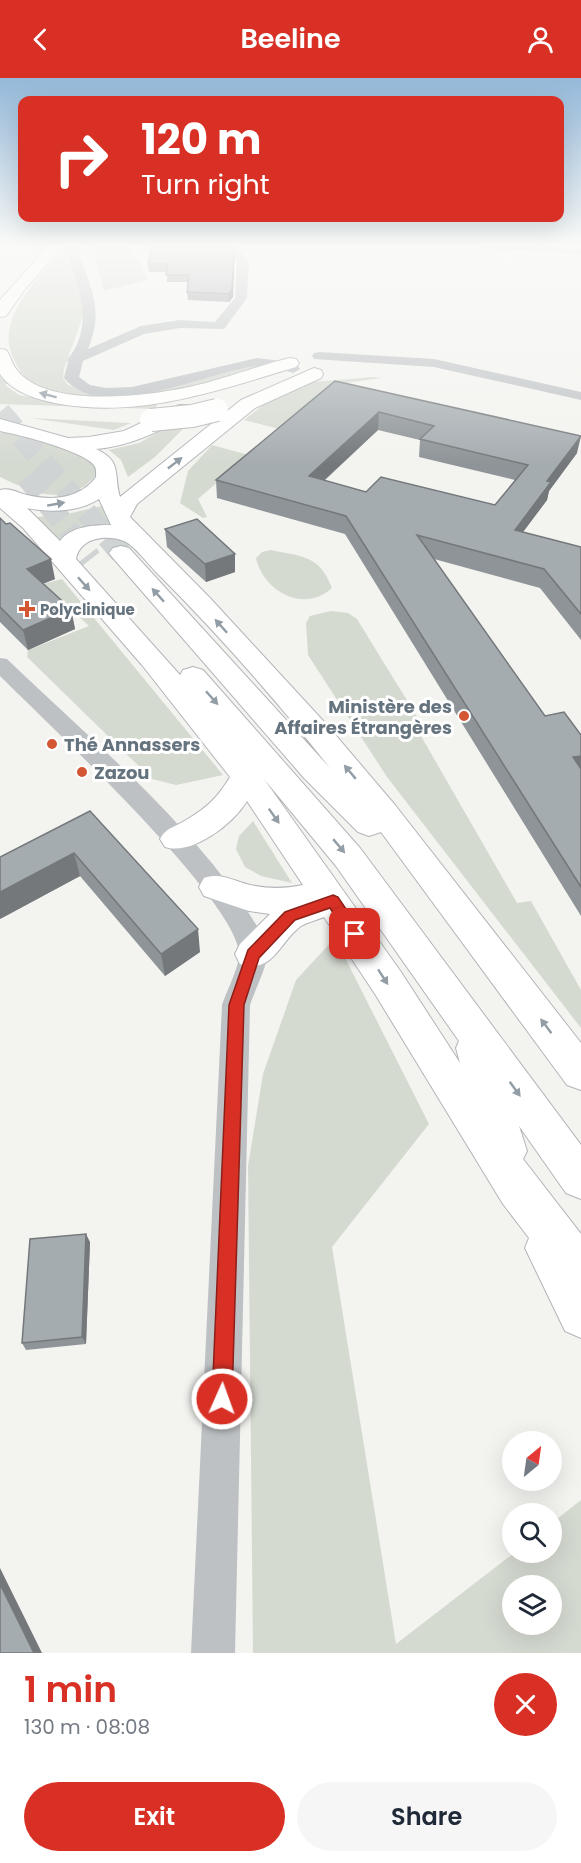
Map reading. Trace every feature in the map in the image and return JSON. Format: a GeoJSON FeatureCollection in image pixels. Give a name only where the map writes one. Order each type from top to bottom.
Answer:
{"type":"FeatureCollection","features":[{"type":"Feature","properties":{"kind":"highway"},"geometry":{"type":"LineString","coordinates":[[0,354],[6,372],[28,388],[45,395],[96,402],[175,396],[249,376],[303,365]]}},
{"type":"Feature","properties":{"kind":"highway"},"geometry":{"type":"LineString","coordinates":[[0,413],[151,420],[192,416],[217,410],[303,365]]}},
{"type":"Feature","properties":{"kind":"highway"},"geometry":{"type":"LineString","coordinates":[[0,495],[31,523],[104,524],[140,487],[303,365]]}},
{"type":"Feature","properties":{"kind":"highway"},"geometry":{"type":"LineString","coordinates":[[63,443],[98,444],[136,436],[249,376]]}},
{"type":"Feature","properties":{"kind":"highway"},"geometry":{"type":"LineString","coordinates":[[0,425],[63,443],[99,459],[106,467],[104,524],[152,659],[246,776],[329,896],[518,1189],[581,1269]]}},
{"type":"Feature","properties":{"kind":"highway"},"geometry":{"type":"LineString","coordinates":[[0,495],[31,504],[49,506],[104,524],[201,603],[317,732],[384,813],[581,1073]]}},
{"type":"Feature","properties":{"kind":"highway"},"geometry":{"type":"LineString","coordinates":[[104,524],[581,1179]]}},
{"type":"Feature","properties":{"kind":"highway"},"geometry":{"type":"LineString","coordinates":[[176,839],[197,829],[228,806],[246,776]]}},
{"type":"Feature","properties":{"kind":"highway"},"geometry":{"type":"LineString","coordinates":[[216,887],[249,898],[281,903],[329,896]]}},
{"type":"Feature","properties":{"kind":"highway"},"geometry":{"type":"LineString","coordinates":[[253,954],[290,916],[329,896]]}},
{"type":"Feature","properties":{"kind":"highway"},"geometry":{"type":"LineString","coordinates":[[467,1023],[518,1189],[581,1315]]}},
{"type":"Feature","properties":{"kind":"street"},"geometry":{"type":"LineString","coordinates":[[91,318],[87,334],[75,360],[71,378],[76,385],[103,391],[164,386],[251,362],[265,362],[356,369],[423,371],[581,406]]}},
{"type":"Feature","properties":{"kind":"street"},"geometry":{"type":"LineString","coordinates":[[75,360],[141,330],[180,324],[219,326],[225,318]]}},
{"type":"Feature","properties":{"kind":"street"},"geometry":{"type":"LineString","coordinates":[[131,390],[260,356],[303,365],[434,363],[581,396]]}},
{"type":"Feature","properties":{"kind":"street"},"geometry":{"type":"LineString","coordinates":[[0,664],[176,839],[242,920],[253,954],[236,1005],[213,1653]]}},
{"type":"Feature","properties":{"kind":"shaded area"},"geometry":{"type":"Polygon","coordinates":[[[13,318],[82,318],[64,369],[63,378],[67,384],[78,390],[103,394],[245,365],[266,366],[217,379],[191,389],[154,394],[84,396],[62,393],[44,388],[29,380],[17,366],[10,349],[9,335],[13,318]]]}},
{"type":"Feature","properties":{"kind":"shaded area"},"geometry":{"type":"Polygon","coordinates":[[[0,373],[8,383],[5,385],[19,395],[58,402],[157,403],[156,409],[0,404],[0,373]]]}},
{"type":"Feature","properties":{"kind":"shaded area"},"geometry":{"type":"Polygon","coordinates":[[[382,378],[338,384],[279,429],[244,420],[274,397],[313,382],[382,378]]]}},
{"type":"Feature","properties":{"kind":"shaded area"},"geometry":{"type":"Polygon","coordinates":[[[30,418],[131,423],[114,430],[30,418]]]}},
{"type":"Feature","properties":{"kind":"shaded area"},"geometry":{"type":"Polygon","coordinates":[[[192,420],[155,457],[128,477],[121,460],[109,450],[139,443],[175,423],[192,420]]]}},
{"type":"Feature","properties":{"kind":"shaded area"},"geometry":{"type":"Polygon","coordinates":[[[0,429],[17,432],[88,457],[98,472],[87,484],[76,491],[64,494],[51,495],[13,483],[0,477],[0,429]]]}},
{"type":"Feature","properties":{"kind":"shaded area"},"geometry":{"type":"Polygon","coordinates":[[[212,445],[249,455],[198,499],[207,517],[203,518],[180,503],[188,471],[212,445]]]}},
{"type":"Feature","properties":{"kind":"shaded area"},"geometry":{"type":"Polygon","coordinates":[[[101,506],[113,528],[61,544],[36,517],[63,515],[101,506]]]}},
{"type":"Feature","properties":{"kind":"shaded area"},"geometry":{"type":"Polygon","coordinates":[[[271,550],[300,556],[315,563],[327,577],[332,588],[321,596],[309,599],[297,599],[276,589],[260,570],[256,558],[262,552],[271,550]]]}},
{"type":"Feature","properties":{"kind":"shaded area"},"geometry":{"type":"Polygon","coordinates":[[[62,579],[223,775],[176,785],[152,779],[27,657],[28,650],[89,626],[43,584],[62,579]]]}},
{"type":"Feature","properties":{"kind":"shaded area"},"geometry":{"type":"Polygon","coordinates":[[[331,611],[348,613],[357,619],[427,733],[421,736],[517,903],[531,901],[581,990],[581,1028],[387,777],[308,655],[306,623],[310,616],[331,611]]]}},
{"type":"Feature","properties":{"kind":"shaded area"},"geometry":{"type":"Polygon","coordinates":[[[253,821],[292,883],[261,876],[245,867],[236,849],[239,836],[253,821]]]}},
{"type":"Feature","properties":{"kind":"shaded area"},"geometry":{"type":"Polygon","coordinates":[[[335,938],[429,1124],[332,1247],[396,1644],[502,1562],[562,1563],[562,1515],[581,1500],[581,1653],[253,1653],[248,1166],[263,1074],[296,980],[335,938]]]}},
{"type":"Feature","properties":{"kind":"building"},"geometry":{"type":"Polygon","coordinates":[[[335,381],[581,436],[547,481],[551,482],[515,530],[581,547],[581,614],[544,569],[417,535],[545,716],[564,712],[581,735],[581,756],[573,757],[581,769],[581,887],[346,516],[216,480],[335,381]],[[379,412],[309,476],[366,492],[381,477],[495,505],[528,465],[420,439],[434,426],[379,412]]]}},
{"type":"Feature","properties":{"kind":"building"},"geometry":{"type":"Polygon","coordinates":[[[0,518],[6,524],[10,523],[51,559],[27,569],[71,609],[23,630],[0,607],[0,518]]]}},
{"type":"Feature","properties":{"kind":"building"},"geometry":{"type":"Polygon","coordinates":[[[197,519],[235,554],[205,564],[165,529],[197,519]]]}},
{"type":"Feature","properties":{"kind":"building"},"geometry":{"type":"Polygon","coordinates":[[[90,811],[198,929],[161,954],[74,853],[0,892],[0,857],[90,811]]]}},
{"type":"Feature","properties":{"kind":"building"},"geometry":{"type":"Polygon","coordinates":[[[86,1234],[82,1337],[22,1343],[30,1239],[86,1234]]]}},
{"type":"Feature","properties":{"kind":"building"},"geometry":{"type":"Polygon","coordinates":[[[0,1584],[34,1653],[0,1653],[0,1584]]]}},
{"type":"Feature","properties":{"kind":"tunnel"},"geometry":{"type":"LineString","coordinates":[[0,412],[121,553]]}},
{"type":"Feature","properties":{"kind":"tunnel"},"geometry":{"type":"LineString","coordinates":[[27,477],[91,559]]}},
{"type":"Feature","properties":{"kind":"place","name":"Polyclinique"},"geometry":{"type":"Point","coordinates":[27,609]}},
{"type":"Feature","properties":{"kind":"place","name":"Ministère des Affaires Étrangères"},"geometry":{"type":"Point","coordinates":[464,716]}},
{"type":"Feature","properties":{"kind":"place","name":"Thé Annassers"},"geometry":{"type":"Point","coordinates":[52,744]}},
{"type":"Feature","properties":{"kind":"place","name":"Zazou"},"geometry":{"type":"Point","coordinates":[82,772]}},
{"type":"Feature","properties":{"kind":"route"},"geometry":{"type":"LineString","coordinates":[[222,1399],[236,1005],[243,980],[253,954],[290,916],[333,901],[355,934]]}}]}
